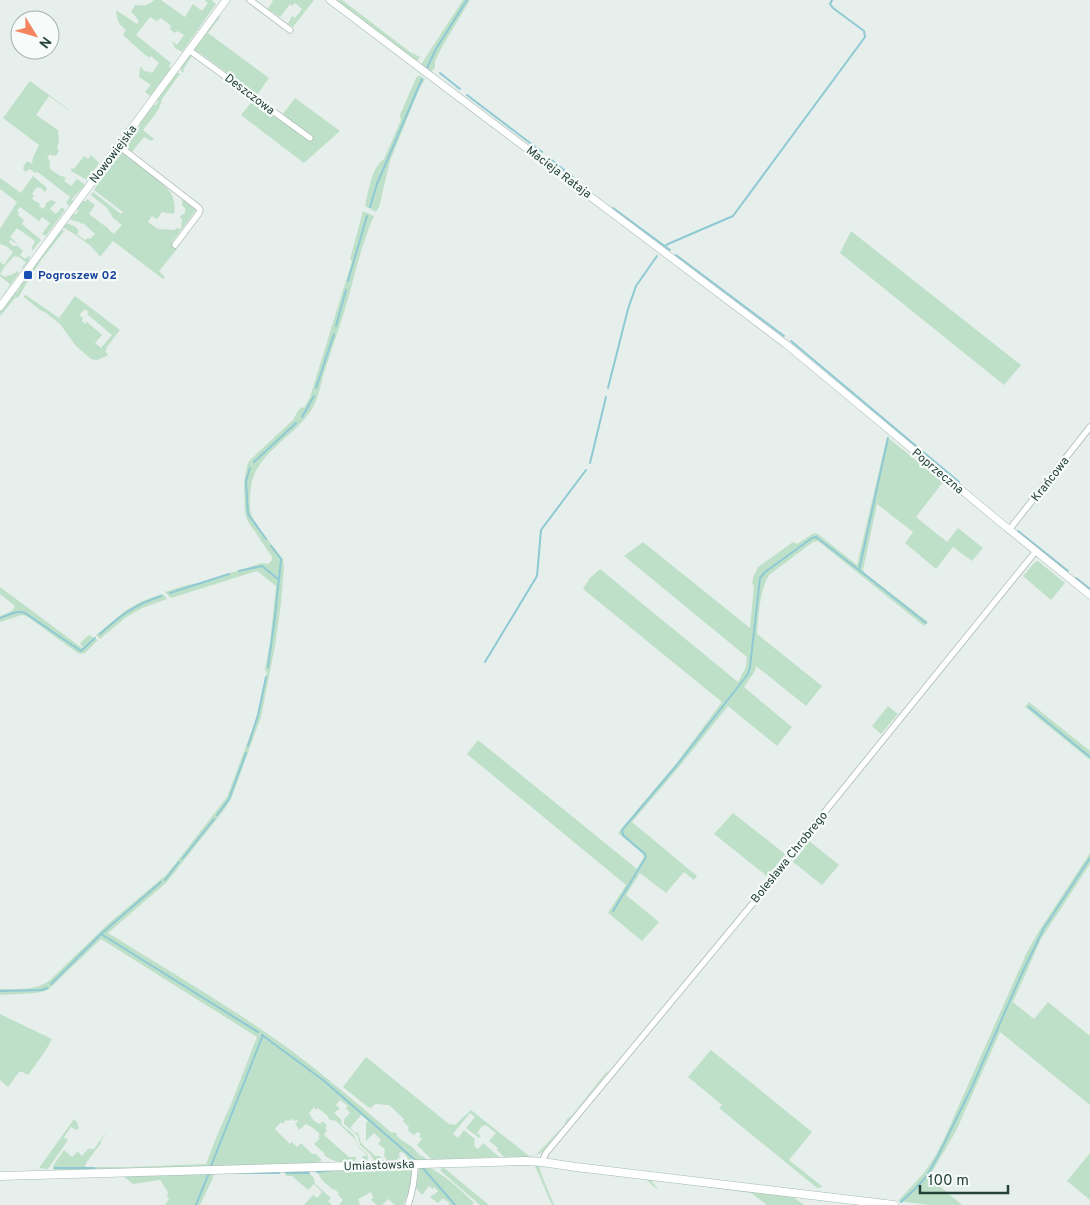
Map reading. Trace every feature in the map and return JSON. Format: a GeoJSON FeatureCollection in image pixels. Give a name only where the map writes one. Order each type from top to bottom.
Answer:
{"type":"FeatureCollection","features":[{"type":"Feature","properties":{"kind":"main road","name":"Umiastowska"},"geometry":{"type":"LineString","coordinates":[[0,1176],[524,1161],[894,1205]]}},
{"type":"Feature","properties":{"kind":"street","name":"Nowowiejska"},"geometry":{"type":"LineString","coordinates":[[0,307],[226,0]]}},
{"type":"Feature","properties":{"kind":"street"},"geometry":{"type":"LineString","coordinates":[[250,0],[290,30]]}},
{"type":"Feature","properties":{"kind":"street","name":"Macieja Rataja"},"geometry":{"type":"LineString","coordinates":[[330,0],[787,345]]}},
{"type":"Feature","properties":{"kind":"street","name":"Deszczowa"},"geometry":{"type":"LineString","coordinates":[[189,50],[310,138]]}},
{"type":"Feature","properties":{"kind":"street"},"geometry":{"type":"LineString","coordinates":[[119,146],[199,208],[199,213],[175,245]]}},
{"type":"Feature","properties":{"kind":"street","name":"Poprzeczna"},"geometry":{"type":"LineString","coordinates":[[787,345],[1090,595]]}},
{"type":"Feature","properties":{"kind":"street","name":"Krańcowa"},"geometry":{"type":"LineString","coordinates":[[1009,530],[1090,427]]}},
{"type":"Feature","properties":{"kind":"street","name":"Bolesława Chrobrego"},"geometry":{"type":"LineString","coordinates":[[542,1162],[546,1153],[768,885],[1036,551]]}},
{"type":"Feature","properties":{"kind":"street"},"geometry":{"type":"LineString","coordinates":[[408,1205],[414,1186],[415,1164]]}},
{"type":"Feature","properties":{"kind":"green space"},"geometry":{"type":"Polygon","coordinates":[[[154,0],[161,0],[185,17],[193,4],[202,11],[208,3],[205,0],[213,0],[216,4],[182,52],[175,48],[172,41],[177,45],[184,35],[177,31],[175,33],[170,29],[171,26],[161,18],[157,21],[150,17],[136,35],[171,63],[169,66],[171,68],[150,96],[145,92],[151,85],[139,77],[140,68],[142,66],[142,69],[146,72],[152,73],[159,63],[151,56],[150,58],[144,54],[123,35],[126,30],[118,22],[116,10],[137,24],[139,22],[131,12],[135,5],[145,5],[154,0]]]}},
{"type":"Feature","properties":{"kind":"green space"},"geometry":{"type":"Polygon","coordinates":[[[272,0],[314,0],[293,27],[288,24],[292,16],[295,18],[302,9],[295,3],[292,6],[290,4],[280,17],[268,9],[272,0]]]}},
{"type":"Feature","properties":{"kind":"green space"},"geometry":{"type":"Polygon","coordinates":[[[335,0],[342,0],[410,52],[420,57],[418,60],[415,61],[335,0]]]}},
{"type":"Feature","properties":{"kind":"green space"},"geometry":{"type":"Polygon","coordinates":[[[463,0],[470,0],[442,47],[435,61],[435,68],[431,72],[422,63],[463,0]]]}},
{"type":"Feature","properties":{"kind":"green space"},"geometry":{"type":"Polygon","coordinates":[[[218,16],[220,17],[208,33],[269,78],[257,95],[200,53],[192,56],[183,70],[185,73],[181,71],[181,67],[218,16]]]}},
{"type":"Feature","properties":{"kind":"green space"},"geometry":{"type":"Polygon","coordinates":[[[176,73],[179,73],[181,76],[179,75],[162,99],[157,111],[143,130],[154,139],[151,141],[144,137],[131,153],[123,145],[131,134],[139,128],[140,123],[153,105],[156,105],[157,99],[176,73]]]}},
{"type":"Feature","properties":{"kind":"green space"},"geometry":{"type":"Polygon","coordinates":[[[419,75],[425,79],[419,89],[390,161],[379,207],[376,212],[365,206],[371,180],[376,167],[384,159],[401,120],[400,115],[419,75]]]}},
{"type":"Feature","properties":{"kind":"green space"},"geometry":{"type":"Polygon","coordinates":[[[30,81],[68,109],[49,96],[36,115],[58,130],[59,140],[57,148],[59,151],[56,156],[50,154],[47,158],[50,160],[51,170],[66,178],[64,181],[71,186],[77,179],[85,185],[72,199],[73,201],[69,206],[66,203],[70,197],[39,173],[35,173],[30,169],[25,172],[23,168],[26,162],[32,164],[39,145],[3,118],[30,81]]]}},
{"type":"Feature","properties":{"kind":"green space"},"geometry":{"type":"Polygon","coordinates":[[[295,98],[340,131],[304,163],[241,115],[253,100],[279,119],[295,98]]]}},
{"type":"Feature","properties":{"kind":"green space"},"geometry":{"type":"Polygon","coordinates":[[[118,153],[124,153],[161,181],[172,196],[174,214],[162,212],[157,219],[152,216],[148,222],[158,229],[181,229],[182,218],[180,216],[185,213],[182,199],[196,210],[172,242],[177,249],[159,271],[165,277],[163,279],[113,241],[100,257],[89,245],[64,228],[66,223],[74,226],[79,231],[77,234],[85,240],[90,239],[95,234],[83,223],[81,224],[70,219],[73,214],[76,214],[83,201],[87,199],[95,205],[89,214],[114,234],[122,225],[113,218],[107,208],[91,195],[93,192],[121,214],[123,212],[94,190],[95,185],[118,153]]]}},
{"type":"Feature","properties":{"kind":"green space"},"geometry":{"type":"Polygon","coordinates":[[[91,155],[99,163],[87,180],[71,171],[84,156],[88,159],[91,155]]]}},
{"type":"Feature","properties":{"kind":"green space"},"geometry":{"type":"Polygon","coordinates":[[[33,176],[47,188],[45,192],[40,187],[37,187],[32,194],[34,196],[32,199],[40,204],[39,206],[43,209],[46,206],[45,204],[51,200],[56,202],[50,209],[56,214],[62,207],[65,210],[46,236],[42,234],[50,223],[42,217],[39,221],[20,207],[17,211],[18,215],[24,220],[22,224],[41,240],[32,251],[35,241],[17,228],[10,237],[19,245],[10,240],[9,242],[13,246],[18,246],[23,251],[20,255],[25,259],[30,255],[29,260],[23,268],[20,267],[26,262],[14,256],[0,274],[0,262],[4,265],[13,252],[0,244],[0,229],[17,202],[0,189],[0,178],[21,193],[33,176]]]}},
{"type":"Feature","properties":{"kind":"green space"},"geometry":{"type":"Polygon","coordinates":[[[363,211],[374,216],[363,244],[313,407],[297,427],[261,463],[251,486],[251,513],[260,529],[283,559],[284,566],[275,646],[261,717],[231,799],[224,810],[166,883],[108,933],[222,1004],[288,1048],[426,1159],[425,1161],[410,1161],[401,1152],[399,1153],[400,1158],[397,1160],[387,1160],[384,1156],[385,1149],[378,1144],[381,1140],[374,1133],[366,1141],[366,1123],[368,1121],[361,1115],[350,1128],[356,1133],[358,1132],[361,1143],[375,1156],[381,1156],[380,1160],[374,1160],[360,1145],[358,1136],[344,1124],[345,1118],[350,1113],[346,1108],[348,1106],[340,1100],[336,1105],[340,1109],[334,1113],[341,1119],[342,1125],[354,1135],[358,1146],[368,1155],[367,1161],[362,1156],[367,1155],[358,1147],[355,1139],[336,1121],[328,1119],[329,1117],[314,1107],[309,1113],[314,1121],[320,1124],[323,1121],[327,1126],[324,1135],[349,1157],[356,1157],[355,1161],[339,1162],[328,1158],[314,1144],[320,1138],[318,1137],[320,1134],[306,1124],[299,1130],[295,1123],[298,1122],[297,1120],[294,1121],[292,1119],[286,1120],[283,1124],[281,1122],[275,1129],[290,1144],[292,1142],[297,1147],[301,1143],[312,1154],[316,1154],[321,1161],[316,1163],[55,1171],[53,1166],[64,1150],[72,1157],[78,1151],[82,1156],[88,1149],[94,1149],[107,1131],[101,1143],[86,1163],[86,1167],[206,1164],[257,1037],[101,939],[48,990],[36,993],[0,995],[0,989],[33,988],[50,980],[109,923],[166,875],[227,797],[258,714],[267,672],[265,670],[276,586],[257,571],[171,598],[165,592],[262,563],[268,564],[272,560],[272,557],[247,520],[244,483],[247,466],[249,461],[293,420],[298,411],[302,407],[304,408],[310,397],[352,261],[350,259],[363,211]]]}},
{"type":"Feature","properties":{"kind":"green space"},"geometry":{"type":"Polygon","coordinates":[[[65,230],[42,259],[18,298],[16,297],[0,316],[0,311],[14,292],[17,292],[20,288],[21,282],[23,283],[60,231],[65,230]]]}},
{"type":"Feature","properties":{"kind":"green space"},"geometry":{"type":"Polygon","coordinates":[[[851,231],[1021,365],[1004,385],[840,253],[851,231]]]}},
{"type":"Feature","properties":{"kind":"green space"},"geometry":{"type":"Polygon","coordinates":[[[17,271],[19,273],[0,299],[10,284],[0,274],[5,277],[17,271]]]}},
{"type":"Feature","properties":{"kind":"green space"},"geometry":{"type":"Polygon","coordinates":[[[24,295],[27,296],[59,318],[75,296],[120,330],[106,348],[107,356],[97,360],[91,359],[76,346],[60,324],[24,297],[24,295]],[[85,309],[79,315],[83,318],[82,321],[85,324],[87,322],[102,335],[95,343],[101,348],[112,335],[87,314],[89,312],[85,309]]]}},
{"type":"Feature","properties":{"kind":"green space"},"geometry":{"type":"Polygon","coordinates":[[[887,437],[943,482],[916,517],[947,542],[958,528],[983,548],[972,561],[953,547],[936,569],[905,543],[913,532],[877,504],[863,570],[928,622],[924,626],[818,541],[813,542],[769,575],[761,596],[757,634],[822,686],[806,706],[756,666],[755,671],[744,687],[792,727],[777,746],[728,706],[632,822],[697,876],[694,880],[684,872],[666,893],[640,873],[626,895],[659,922],[642,941],[608,913],[626,885],[467,754],[478,740],[637,869],[644,857],[643,854],[618,833],[675,765],[722,702],[583,589],[590,578],[600,569],[738,682],[746,667],[747,657],[624,556],[643,542],[750,628],[754,586],[752,583],[758,567],[793,542],[797,544],[814,533],[818,534],[857,565],[887,437]]]}},
{"type":"Feature","properties":{"kind":"green space"},"geometry":{"type":"Polygon","coordinates":[[[1038,561],[1065,583],[1051,600],[1023,576],[1038,561]]]}},
{"type":"Feature","properties":{"kind":"green space"},"geometry":{"type":"Polygon","coordinates":[[[0,587],[82,648],[80,643],[89,635],[98,640],[85,653],[79,654],[28,617],[22,615],[0,622],[0,616],[12,611],[15,606],[0,594],[0,587]]]}},
{"type":"Feature","properties":{"kind":"green space"},"geometry":{"type":"Polygon","coordinates":[[[162,594],[167,599],[142,608],[125,618],[100,639],[96,635],[125,611],[140,602],[162,594]]]}},
{"type":"Feature","properties":{"kind":"green space"},"geometry":{"type":"Polygon","coordinates":[[[1029,702],[1090,751],[1090,760],[1025,707],[1029,702]]]}},
{"type":"Feature","properties":{"kind":"green space"},"geometry":{"type":"Polygon","coordinates":[[[888,706],[898,714],[881,734],[872,726],[888,706]]]}},
{"type":"Feature","properties":{"kind":"green space"},"geometry":{"type":"Polygon","coordinates":[[[733,813],[785,854],[768,877],[714,834],[733,813]]]}},
{"type":"Feature","properties":{"kind":"green space"},"geometry":{"type":"Polygon","coordinates":[[[809,841],[839,865],[822,885],[793,862],[809,841]]]}},
{"type":"Feature","properties":{"kind":"green space"},"geometry":{"type":"Polygon","coordinates":[[[1090,853],[1090,864],[1041,939],[1013,1002],[1034,1019],[1048,1002],[1090,1036],[1090,1105],[1000,1032],[956,1131],[929,1177],[962,1205],[930,1205],[898,1201],[923,1174],[934,1158],[1027,952],[1090,853]]]}},
{"type":"Feature","properties":{"kind":"green space"},"geometry":{"type":"Polygon","coordinates":[[[0,1014],[52,1039],[28,1075],[19,1072],[8,1087],[0,1080],[0,1014]]]}},
{"type":"Feature","properties":{"kind":"green space"},"geometry":{"type":"Polygon","coordinates":[[[711,1050],[812,1132],[789,1160],[823,1187],[817,1188],[719,1108],[722,1105],[688,1077],[711,1050]]]}},
{"type":"Feature","properties":{"kind":"green space"},"geometry":{"type":"Polygon","coordinates":[[[366,1057],[449,1124],[455,1125],[471,1110],[529,1156],[536,1155],[608,1072],[541,1153],[537,1155],[528,1157],[505,1158],[497,1150],[498,1148],[489,1141],[496,1133],[486,1125],[483,1125],[477,1133],[481,1136],[479,1138],[466,1128],[475,1117],[470,1113],[453,1134],[458,1138],[464,1130],[475,1139],[474,1146],[478,1149],[483,1143],[499,1157],[432,1160],[417,1145],[422,1139],[419,1136],[421,1134],[418,1132],[414,1135],[408,1131],[409,1127],[403,1121],[404,1119],[389,1105],[375,1104],[371,1108],[368,1107],[343,1087],[366,1057]]]}},
{"type":"Feature","properties":{"kind":"green space"},"geometry":{"type":"Polygon","coordinates":[[[74,1119],[79,1128],[76,1130],[71,1127],[64,1137],[68,1140],[48,1169],[39,1168],[74,1119]]]}},
{"type":"Feature","properties":{"kind":"green space"},"geometry":{"type":"Polygon","coordinates":[[[1090,1153],[1090,1200],[1067,1181],[1090,1153]]]}},
{"type":"Feature","properties":{"kind":"green space"},"geometry":{"type":"Polygon","coordinates":[[[533,1164],[792,1196],[804,1205],[767,1205],[751,1193],[653,1180],[652,1182],[658,1189],[646,1179],[582,1173],[578,1170],[539,1166],[554,1205],[552,1205],[535,1166],[460,1166],[533,1164]]]}},
{"type":"Feature","properties":{"kind":"green space"},"geometry":{"type":"Polygon","coordinates":[[[426,1166],[457,1187],[474,1203],[472,1205],[448,1205],[450,1203],[442,1199],[438,1203],[430,1197],[438,1191],[434,1187],[433,1189],[429,1186],[422,1195],[416,1188],[419,1169],[426,1166]]]}},
{"type":"Feature","properties":{"kind":"green space"},"geometry":{"type":"Polygon","coordinates":[[[443,1167],[489,1205],[480,1205],[440,1170],[443,1167]]]}},
{"type":"Feature","properties":{"kind":"green space"},"geometry":{"type":"Polygon","coordinates":[[[409,1168],[412,1176],[409,1191],[403,1205],[395,1205],[388,1199],[382,1205],[377,1205],[371,1200],[373,1197],[371,1192],[358,1199],[360,1205],[339,1205],[343,1200],[338,1195],[339,1193],[323,1181],[318,1173],[318,1170],[409,1168]]]}},
{"type":"Feature","properties":{"kind":"green space"},"geometry":{"type":"Polygon","coordinates":[[[286,1171],[307,1171],[314,1178],[315,1184],[331,1198],[328,1201],[332,1205],[304,1205],[313,1195],[317,1198],[322,1192],[314,1184],[308,1190],[292,1176],[286,1176],[286,1171]]]}},
{"type":"Feature","properties":{"kind":"green space"},"geometry":{"type":"Polygon","coordinates":[[[214,1172],[200,1205],[165,1205],[169,1199],[167,1196],[168,1192],[160,1180],[133,1184],[123,1176],[214,1172]]]}},
{"type":"Feature","properties":{"kind":"waterway"},"geometry":{"type":"LineString","coordinates":[[427,68],[436,49],[467,0]]}},
{"type":"Feature","properties":{"kind":"waterway"},"geometry":{"type":"LineString","coordinates":[[665,246],[733,216],[865,37],[864,31],[833,8],[830,4],[832,0]]}},
{"type":"Feature","properties":{"kind":"waterway"},"geometry":{"type":"LineString","coordinates":[[440,73],[460,89]]}},
{"type":"Feature","properties":{"kind":"waterway"},"geometry":{"type":"LineString","coordinates":[[370,207],[377,184],[422,79]]}},
{"type":"Feature","properties":{"kind":"waterway"},"geometry":{"type":"LineString","coordinates":[[467,95],[542,152]]}},
{"type":"Feature","properties":{"kind":"waterway"},"geometry":{"type":"LineString","coordinates":[[549,158],[573,177]]}},
{"type":"Feature","properties":{"kind":"waterway"},"geometry":{"type":"LineString","coordinates":[[613,208],[670,250]]}},
{"type":"Feature","properties":{"kind":"waterway"},"geometry":{"type":"LineString","coordinates":[[348,281],[367,216]]}},
{"type":"Feature","properties":{"kind":"waterway"},"geometry":{"type":"LineString","coordinates":[[676,255],[784,336]]}},
{"type":"Feature","properties":{"kind":"waterway"},"geometry":{"type":"LineString","coordinates":[[608,388],[628,309],[636,286],[657,256]]}},
{"type":"Feature","properties":{"kind":"waterway"},"geometry":{"type":"LineString","coordinates":[[336,326],[346,290]]}},
{"type":"Feature","properties":{"kind":"waterway"},"geometry":{"type":"LineString","coordinates":[[316,388],[334,334]]}},
{"type":"Feature","properties":{"kind":"waterway"},"geometry":{"type":"LineString","coordinates":[[791,341],[959,482]]}},
{"type":"Feature","properties":{"kind":"waterway"},"geometry":{"type":"LineString","coordinates":[[302,417],[314,396]]}},
{"type":"Feature","properties":{"kind":"waterway"},"geometry":{"type":"LineString","coordinates":[[590,463],[606,397]]}},
{"type":"Feature","properties":{"kind":"waterway"},"geometry":{"type":"LineString","coordinates":[[254,462],[296,423]]}},
{"type":"Feature","properties":{"kind":"waterway"},"geometry":{"type":"LineString","coordinates":[[613,911],[646,857],[623,835],[622,830],[677,765],[748,674],[760,578],[765,572],[816,537],[859,570],[888,438]]}},
{"type":"Feature","properties":{"kind":"waterway"},"geometry":{"type":"LineString","coordinates":[[250,468],[246,481],[248,514],[266,539]]}},
{"type":"Feature","properties":{"kind":"waterway"},"geometry":{"type":"LineString","coordinates":[[485,662],[537,576],[541,530],[586,470]]}},
{"type":"Feature","properties":{"kind":"waterway"},"geometry":{"type":"LineString","coordinates":[[1018,531],[1068,571]]}},
{"type":"Feature","properties":{"kind":"waterway"},"geometry":{"type":"LineString","coordinates":[[268,667],[281,559],[271,546]]}},
{"type":"Feature","properties":{"kind":"waterway"},"geometry":{"type":"LineString","coordinates":[[239,571],[262,566],[278,579]]}},
{"type":"Feature","properties":{"kind":"waterway"},"geometry":{"type":"LineString","coordinates":[[859,570],[926,623]]}},
{"type":"Feature","properties":{"kind":"waterway"},"geometry":{"type":"LineString","coordinates":[[170,593],[229,574]]}},
{"type":"Feature","properties":{"kind":"waterway"},"geometry":{"type":"LineString","coordinates":[[1076,578],[1090,589]]}},
{"type":"Feature","properties":{"kind":"waterway"},"geometry":{"type":"LineString","coordinates":[[100,634],[128,612],[143,603],[161,596]]}},
{"type":"Feature","properties":{"kind":"waterway"},"geometry":{"type":"LineString","coordinates":[[0,618],[16,612],[25,613],[81,651],[95,638]]}},
{"type":"Feature","properties":{"kind":"waterway"},"geometry":{"type":"LineString","coordinates":[[248,746],[258,715],[266,677]]}},
{"type":"Feature","properties":{"kind":"waterway"},"geometry":{"type":"LineString","coordinates":[[1029,707],[1090,757]]}},
{"type":"Feature","properties":{"kind":"waterway"},"geometry":{"type":"LineString","coordinates":[[217,815],[229,799],[246,753]]}},
{"type":"Feature","properties":{"kind":"waterway"},"geometry":{"type":"LineString","coordinates":[[182,859],[214,819]]}},
{"type":"Feature","properties":{"kind":"waterway"},"geometry":{"type":"LineString","coordinates":[[901,1202],[926,1177],[938,1156],[971,1089],[1044,928],[1090,858]]}},
{"type":"Feature","properties":{"kind":"waterway"},"geometry":{"type":"LineString","coordinates":[[165,880],[179,862]]}},
{"type":"Feature","properties":{"kind":"waterway"},"geometry":{"type":"LineString","coordinates":[[51,984],[101,934],[161,882]]}},
{"type":"Feature","properties":{"kind":"waterway"},"geometry":{"type":"LineString","coordinates":[[101,934],[258,1032]]}},
{"type":"Feature","properties":{"kind":"waterway"},"geometry":{"type":"LineString","coordinates":[[0,991],[42,990],[47,988]]}},
{"type":"Feature","properties":{"kind":"waterway"},"geometry":{"type":"LineString","coordinates":[[262,1035],[323,1080],[414,1159]]}},
{"type":"Feature","properties":{"kind":"waterway"},"geometry":{"type":"LineString","coordinates":[[211,1166],[263,1035]]}},
{"type":"Feature","properties":{"kind":"waterway"},"geometry":{"type":"LineString","coordinates":[[422,1167],[455,1205]]}},
{"type":"Feature","properties":{"kind":"waterway"},"geometry":{"type":"LineString","coordinates":[[55,1168],[94,1168]]}},
{"type":"Feature","properties":{"kind":"waterway"},"geometry":{"type":"LineString","coordinates":[[343,1170],[402,1168]]}},
{"type":"Feature","properties":{"kind":"waterway"},"geometry":{"type":"LineString","coordinates":[[317,1172],[333,1170]]}},
{"type":"Feature","properties":{"kind":"waterway"},"geometry":{"type":"LineString","coordinates":[[196,1205],[209,1173]]}},
{"type":"Feature","properties":{"kind":"waterway"},"geometry":{"type":"LineString","coordinates":[[230,1173],[279,1173]]}},
{"type":"Feature","properties":{"kind":"waterway"},"geometry":{"type":"LineString","coordinates":[[286,1173],[309,1173]]}},
{"type":"Feature","properties":{"kind":"place","name":"Pogroszew 02"},"geometry":{"type":"Point","coordinates":[28,275]}}]}
